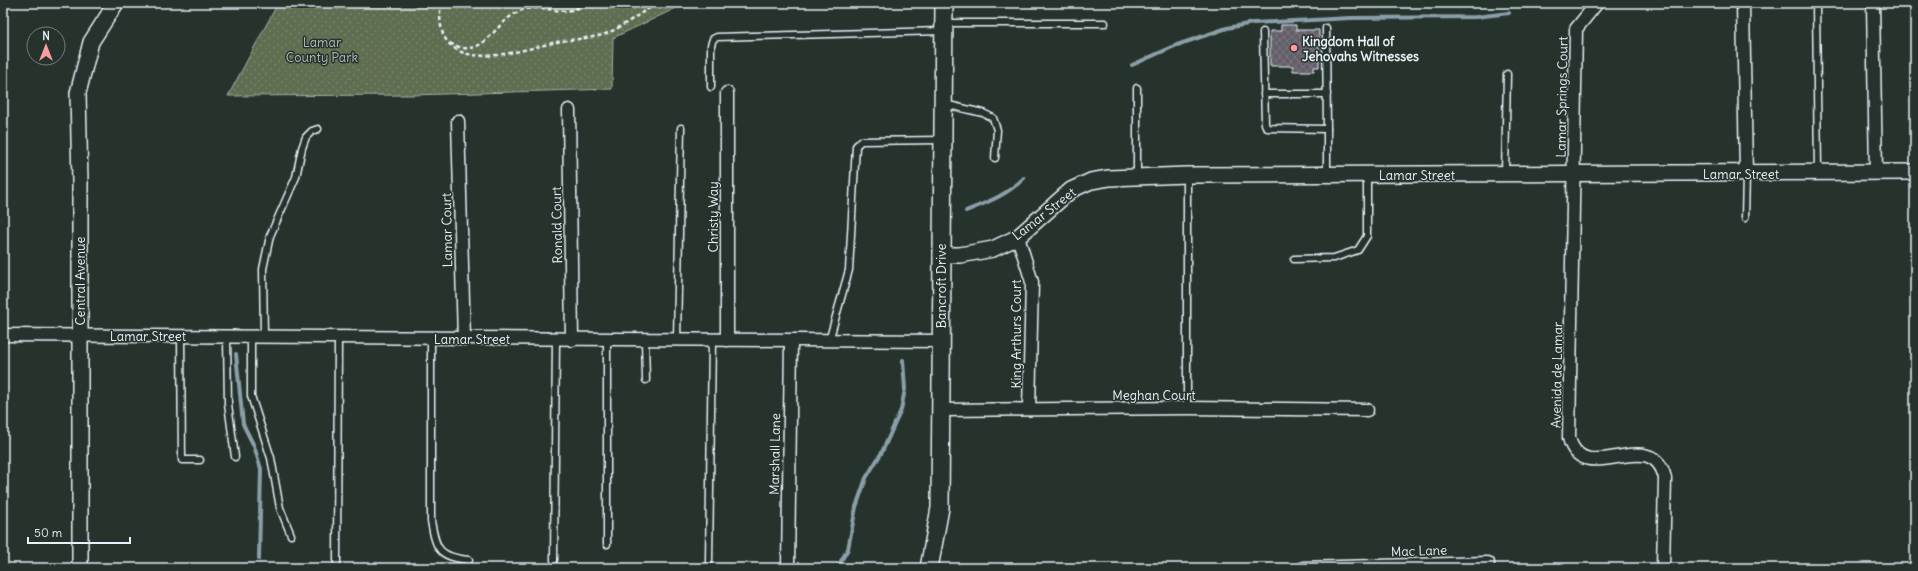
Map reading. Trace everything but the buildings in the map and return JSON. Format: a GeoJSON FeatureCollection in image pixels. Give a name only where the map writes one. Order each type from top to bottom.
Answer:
{"type":"FeatureCollection","features":[{"type":"Feature","properties":{"kind":"main road","name":"Bancroft Drive"},"geometry":{"type":"LineString","coordinates":[[929,568],[940,508],[944,3]]}},
{"type":"Feature","properties":{"kind":"street","name":"Central Avenue"},"geometry":{"type":"LineString","coordinates":[[80,568],[78,93],[91,42],[116,3]]}},
{"type":"Feature","properties":{"kind":"street","name":"Lamar Springs Court"},"geometry":{"type":"LineString","coordinates":[[1575,174],[1576,29],[1597,3]]}},
{"type":"Feature","properties":{"kind":"street"},"geometry":{"type":"LineString","coordinates":[[1743,3],[1746,174]]}},
{"type":"Feature","properties":{"kind":"street"},"geometry":{"type":"LineString","coordinates":[[1873,3],[1876,173]]}},
{"type":"Feature","properties":{"kind":"street","name":"Christy Way"},"geometry":{"type":"LineString","coordinates":[[726,93],[726,340]]}},
{"type":"Feature","properties":{"kind":"street","name":"Ronald Court"},"geometry":{"type":"LineString","coordinates":[[569,110],[572,340]]}},
{"type":"Feature","properties":{"kind":"street","name":"Lamar Court"},"geometry":{"type":"LineString","coordinates":[[458,122],[464,339]]}},
{"type":"Feature","properties":{"kind":"street","name":"Lamar Street"},"geometry":{"type":"LineString","coordinates":[[941,255],[960,255],[993,248],[1018,237],[1073,189],[1097,180],[1187,175],[1505,175],[1915,172]]}},
{"type":"Feature","properties":{"kind":"street","name":"Avenida de Lamar"},"geometry":{"type":"LineString","coordinates":[[1575,174],[1569,438],[1578,454],[1589,459],[1638,454],[1650,456],[1660,464],[1665,478],[1663,568]]}},
{"type":"Feature","properties":{"kind":"street","name":"King Arthurs Court"},"geometry":{"type":"LineString","coordinates":[[1018,237],[1032,282],[1030,409]]}},
{"type":"Feature","properties":{"kind":"street","name":"Lamar Street"},"geometry":{"type":"LineString","coordinates":[[3,335],[572,340],[941,341]]}},
{"type":"Feature","properties":{"kind":"street","name":"Marshall Lane"},"geometry":{"type":"LineString","coordinates":[[788,568],[791,341]]}},
{"type":"Feature","properties":{"kind":"street","name":"Meghan Court"},"geometry":{"type":"LineString","coordinates":[[941,410],[1187,408],[1366,410]]}},
{"type":"Feature","properties":{"kind":"street","name":"Mac Lane"},"geometry":{"type":"LineString","coordinates":[[1303,568],[1488,563]]}},
{"type":"Feature","properties":{"kind":"lane"},"geometry":{"type":"LineString","coordinates":[[1816,3],[1818,173]]}},
{"type":"Feature","properties":{"kind":"lane"},"geometry":{"type":"LineString","coordinates":[[711,87],[711,45],[712,39],[717,37],[944,27],[1105,23]]}},
{"type":"Feature","properties":{"kind":"lane"},"geometry":{"type":"LineString","coordinates":[[1326,28],[1328,94],[1326,175]]}},
{"type":"Feature","properties":{"kind":"lane"},"geometry":{"type":"LineString","coordinates":[[1263,32],[1265,124],[1267,128],[1327,129]]}},
{"type":"Feature","properties":{"kind":"lane"},"geometry":{"type":"LineString","coordinates":[[1505,175],[1507,74]]}},
{"type":"Feature","properties":{"kind":"lane"},"geometry":{"type":"LineString","coordinates":[[1137,88],[1137,177]]}},
{"type":"Feature","properties":{"kind":"lane"},"geometry":{"type":"LineString","coordinates":[[1264,94],[1328,94]]}},
{"type":"Feature","properties":{"kind":"lane"},"geometry":{"type":"LineString","coordinates":[[942,104],[983,113],[993,118],[997,130],[995,158]]}},
{"type":"Feature","properties":{"kind":"lane"},"geometry":{"type":"LineString","coordinates":[[677,340],[681,128]]}},
{"type":"Feature","properties":{"kind":"lane"},"geometry":{"type":"LineString","coordinates":[[264,337],[263,269],[270,236],[296,177],[302,148],[306,137],[312,131],[318,129]]}},
{"type":"Feature","properties":{"kind":"lane"},"geometry":{"type":"LineString","coordinates":[[828,341],[849,270],[856,146],[861,141],[942,140]]}},
{"type":"Feature","properties":{"kind":"lane"},"geometry":{"type":"LineString","coordinates":[[1746,174],[1746,218]]}},
{"type":"Feature","properties":{"kind":"lane"},"geometry":{"type":"LineString","coordinates":[[1187,175],[1187,408]]}},
{"type":"Feature","properties":{"kind":"lane"},"geometry":{"type":"LineString","coordinates":[[1294,259],[1334,258],[1348,255],[1361,247],[1367,236],[1367,175]]}},
{"type":"Feature","properties":{"kind":"lane"},"geometry":{"type":"LineString","coordinates":[[181,336],[182,460],[200,460]]}},
{"type":"Feature","properties":{"kind":"lane"},"geometry":{"type":"LineString","coordinates":[[227,337],[228,404],[235,457]]}},
{"type":"Feature","properties":{"kind":"lane"},"geometry":{"type":"LineString","coordinates":[[252,337],[251,396],[271,458],[280,508],[292,536]]}},
{"type":"Feature","properties":{"kind":"lane"},"geometry":{"type":"LineString","coordinates":[[337,563],[338,338]]}},
{"type":"Feature","properties":{"kind":"lane"},"geometry":{"type":"LineString","coordinates":[[431,338],[431,521],[434,542],[440,553],[454,559],[469,560]]}},
{"type":"Feature","properties":{"kind":"lane"},"geometry":{"type":"LineString","coordinates":[[554,560],[556,339]]}},
{"type":"Feature","properties":{"kind":"lane"},"geometry":{"type":"LineString","coordinates":[[606,544],[607,340]]}},
{"type":"Feature","properties":{"kind":"lane"},"geometry":{"type":"LineString","coordinates":[[645,340],[646,380]]}},
{"type":"Feature","properties":{"kind":"lane"},"geometry":{"type":"LineString","coordinates":[[709,561],[712,340]]}},
{"type":"Feature","properties":{"kind":"path"},"geometry":{"type":"LineString","coordinates":[[440,3],[441,27],[446,41],[464,53],[498,56],[558,42],[602,35],[657,3]]}},
{"type":"Feature","properties":{"kind":"path"},"geometry":{"type":"LineString","coordinates":[[446,41],[459,48],[468,50],[476,48],[508,18],[518,11],[531,7],[570,11],[578,9],[585,3]]}},
{"type":"Feature","properties":{"kind":"green space","name":"Lamar County Park"},"geometry":{"type":"Polygon","coordinates":[[[278,3],[687,3],[613,38],[612,89],[411,95],[228,96],[278,3]]]}},
{"type":"Feature","properties":{"kind":"waterway"},"geometry":{"type":"LineString","coordinates":[[1132,65],[1177,45],[1227,28],[1253,23],[1350,18],[1476,17],[1509,13]]}},
{"type":"Feature","properties":{"kind":"waterway"},"geometry":{"type":"LineString","coordinates":[[966,211],[1004,194],[1024,178]]}},
{"type":"Feature","properties":{"kind":"waterway"},"geometry":{"type":"LineString","coordinates":[[236,354],[243,424],[254,446],[261,469],[259,559]]}},
{"type":"Feature","properties":{"kind":"waterway"},"geometry":{"type":"LineString","coordinates":[[837,568],[848,549],[856,507],[866,478],[882,452],[901,410],[905,389],[903,360]]}},
{"type":"Feature","properties":{"kind":"place","name":"Kingdom Hall of Jehovahs Witnesses"},"geometry":{"type":"Point","coordinates":[1294,48]}}]}
